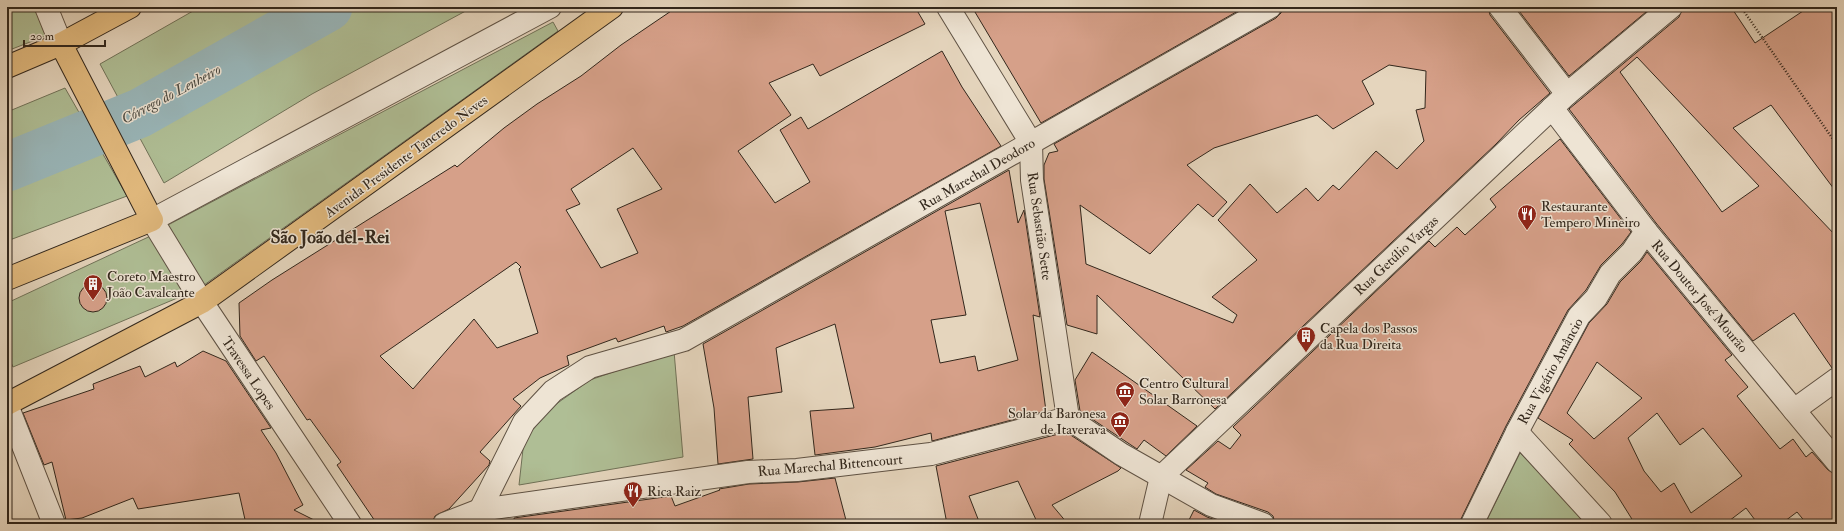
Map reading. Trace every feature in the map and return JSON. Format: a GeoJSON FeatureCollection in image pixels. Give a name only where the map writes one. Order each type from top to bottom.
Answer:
{"type":"FeatureCollection","features":[{"type":"Feature","properties":{"kind":"main road"},"geometry":{"type":"LineString","coordinates":[[7,67],[61,44],[130,7]]}},
{"type":"Feature","properties":{"kind":"main road","name":"Avenida Presidente Tancredo Neves"},"geometry":{"type":"LineString","coordinates":[[7,405],[202,302],[612,7]]}},
{"type":"Feature","properties":{"kind":"main road"},"geometry":{"type":"LineString","coordinates":[[7,279],[148,211],[61,44]]}},
{"type":"Feature","properties":{"kind":"street"},"geometry":{"type":"LineString","coordinates":[[46,7],[61,44]]}},
{"type":"Feature","properties":{"kind":"street"},"geometry":{"type":"LineString","coordinates":[[148,211],[550,7]]}},
{"type":"Feature","properties":{"kind":"street","name":"Rua Sebastião Sette"},"geometry":{"type":"LineString","coordinates":[[948,7],[1031,143],[1032,180],[1068,418]]}},
{"type":"Feature","properties":{"kind":"street","name":"Rua Marechal Deodoro"},"geometry":{"type":"LineString","coordinates":[[480,510],[524,422],[553,391],[590,367],[684,340],[1270,7]]}},
{"type":"Feature","properties":{"kind":"street","name":"Rua Doutor José Mourão"},"geometry":{"type":"LineString","coordinates":[[1500,7],[1559,101],[1646,231],[1837,462]]}},
{"type":"Feature","properties":{"kind":"street","name":"Rua Getúlio Vargas"},"geometry":{"type":"LineString","coordinates":[[1161,477],[1559,101],[1671,7]]}},
{"type":"Feature","properties":{"kind":"street","name":"Travessa Lopes"},"geometry":{"type":"LineString","coordinates":[[148,211],[202,302],[350,524]]}},
{"type":"Feature","properties":{"kind":"street","name":"Rua Vigário Amâncio"},"geometry":{"type":"LineString","coordinates":[[1472,524],[1517,432],[1579,316],[1596,298],[1610,274],[1632,252],[1646,231]]}},
{"type":"Feature","properties":{"kind":"street"},"geometry":{"type":"LineString","coordinates":[[1794,410],[1837,379]]}},
{"type":"Feature","properties":{"kind":"street"},"geometry":{"type":"LineString","coordinates":[[7,405],[54,524]]}},
{"type":"Feature","properties":{"kind":"street"},"geometry":{"type":"LineString","coordinates":[[1068,418],[1121,454],[1211,505],[1263,524]]}},
{"type":"Feature","properties":{"kind":"street","name":"Rua Marechal Bittencourt"},"geometry":{"type":"LineString","coordinates":[[444,524],[480,510],[748,472],[804,469],[931,454],[1068,418]]}},
{"type":"Feature","properties":{"kind":"street"},"geometry":{"type":"LineString","coordinates":[[1517,432],[1601,524]]}},
{"type":"Feature","properties":{"kind":"street"},"geometry":{"type":"LineString","coordinates":[[1150,524],[1161,477]]}},
{"type":"Feature","properties":{"kind":"path"},"geometry":{"type":"LineString","coordinates":[[1741,7],[1837,144]]}},
{"type":"Feature","properties":{"kind":"green space"},"geometry":{"type":"Polygon","coordinates":[[[7,7],[37,7],[48,35],[7,51],[7,7]]]}},
{"type":"Feature","properties":{"kind":"green space"},"geometry":{"type":"Polygon","coordinates":[[[200,7],[473,7],[312,94],[164,183],[100,64],[200,7]]]}},
{"type":"Feature","properties":{"kind":"green space"},"geometry":{"type":"Polygon","coordinates":[[[553,22],[558,31],[204,285],[168,225],[553,22]]]}},
{"type":"Feature","properties":{"kind":"green space"},"geometry":{"type":"Polygon","coordinates":[[[65,88],[127,196],[7,241],[7,112],[65,88]]]}},
{"type":"Feature","properties":{"kind":"green space"},"geometry":{"type":"Polygon","coordinates":[[[157,233],[194,291],[13,367],[7,353],[7,303],[157,233]]]}},
{"type":"Feature","properties":{"kind":"green space"},"geometry":{"type":"Polygon","coordinates":[[[674,351],[683,457],[519,485],[524,440],[552,407],[590,380],[674,351]]]}},
{"type":"Feature","properties":{"kind":"green space"},"geometry":{"type":"Polygon","coordinates":[[[1520,453],[1590,524],[1485,524],[1520,453]]]}},
{"type":"Feature","properties":{"kind":"building"},"geometry":{"type":"Polygon","coordinates":[[[677,7],[915,7],[925,24],[820,76],[813,64],[769,83],[791,115],[738,151],[775,203],[810,182],[780,130],[801,117],[808,129],[942,51],[962,87],[1001,146],[683,326],[666,332],[664,326],[618,342],[616,338],[567,356],[569,365],[540,378],[513,399],[521,406],[480,452],[490,461],[489,465],[449,509],[435,516],[432,524],[377,524],[337,465],[341,462],[310,419],[307,420],[264,356],[256,361],[240,336],[239,303],[272,280],[455,165],[457,167],[504,128],[537,104],[581,76],[621,45],[677,7]],[[633,148],[571,189],[580,204],[566,210],[601,268],[638,253],[617,209],[662,189],[633,148]],[[516,262],[380,356],[413,389],[474,319],[497,348],[538,333],[519,269],[521,267],[516,262]]]}},
{"type":"Feature","properties":{"kind":"building"},"geometry":{"type":"Polygon","coordinates":[[[972,7],[1245,7],[1041,123],[972,7]]]}},
{"type":"Feature","properties":{"kind":"building"},"geometry":{"type":"Polygon","coordinates":[[[1282,7],[1488,7],[1490,15],[1550,93],[1519,120],[1496,144],[1215,409],[1097,295],[1097,334],[1067,325],[1044,179],[1044,165],[1049,153],[1058,151],[1054,144],[1276,18],[1281,13],[1282,7]],[[1389,65],[1362,81],[1374,104],[1333,129],[1317,115],[1214,148],[1187,165],[1227,202],[1213,217],[1198,204],[1150,254],[1080,205],[1086,264],[1233,323],[1237,315],[1212,297],[1257,260],[1218,220],[1250,184],[1277,213],[1306,188],[1318,201],[1333,185],[1339,190],[1376,151],[1397,169],[1424,141],[1416,110],[1425,108],[1426,71],[1389,65]]]}},
{"type":"Feature","properties":{"kind":"building"},"geometry":{"type":"Polygon","coordinates":[[[1516,7],[1652,7],[1569,76],[1516,7]]]}},
{"type":"Feature","properties":{"kind":"building"},"geometry":{"type":"Polygon","coordinates":[[[1683,7],[1731,7],[1755,43],[1809,7],[1837,7],[1837,193],[1771,105],[1733,128],[1837,237],[1837,367],[1832,368],[1794,313],[1753,341],[1656,223],[1569,109],[1679,17],[1683,7]],[[1637,57],[1620,72],[1722,212],[1759,186],[1637,57]]]}},
{"type":"Feature","properties":{"kind":"building"},"geometry":{"type":"Polygon","coordinates":[[[1560,139],[1631,232],[1622,244],[1601,265],[1586,290],[1568,310],[1506,426],[1461,519],[1460,524],[1275,524],[1273,516],[1268,512],[1216,494],[1205,487],[1208,483],[1186,470],[1218,441],[1230,449],[1241,435],[1233,427],[1429,241],[1435,247],[1457,227],[1465,235],[1496,207],[1490,199],[1560,139]]]}},
{"type":"Feature","properties":{"kind":"building"},"geometry":{"type":"Polygon","coordinates":[[[1009,170],[1018,223],[1024,210],[1040,317],[1033,315],[1046,411],[932,441],[931,433],[875,447],[815,455],[810,411],[854,408],[835,324],[776,348],[782,392],[748,397],[753,459],[718,464],[714,408],[703,344],[1009,170]],[[980,203],[945,211],[966,315],[931,320],[940,363],[975,356],[978,371],[1018,360],[980,203]]]}},
{"type":"Feature","properties":{"kind":"building"},"geometry":{"type":"Polygon","coordinates":[[[1647,252],[1732,355],[1725,360],[1748,387],[1737,396],[1780,449],[1793,439],[1806,457],[1812,452],[1828,470],[1837,474],[1837,524],[1807,524],[1797,512],[1781,524],[1758,524],[1746,508],[1725,524],[1635,524],[1615,492],[1569,444],[1573,440],[1538,418],[1589,323],[1607,304],[1620,282],[1641,261],[1647,252]],[[1597,362],[1567,413],[1594,439],[1642,398],[1597,362]],[[1657,413],[1628,438],[1644,471],[1661,492],[1674,483],[1691,513],[1742,476],[1703,428],[1680,445],[1657,413]]]}},
{"type":"Feature","properties":{"kind":"building","name":"Coreto Maestro João Cavalcante"},"geometry":{"type":"Polygon","coordinates":[[[93,284],[103,288],[107,298],[103,308],[93,312],[83,308],[79,298],[83,288],[93,284]]]}},
{"type":"Feature","properties":{"kind":"building"},"geometry":{"type":"Polygon","coordinates":[[[203,351],[226,361],[271,428],[261,430],[276,453],[303,505],[294,510],[322,524],[246,524],[239,493],[138,509],[133,498],[82,518],[66,520],[52,462],[44,465],[23,413],[94,389],[93,384],[140,366],[145,377],[175,362],[177,367],[203,351]]]}},
{"type":"Feature","properties":{"kind":"building"},"geometry":{"type":"Polygon","coordinates":[[[1092,352],[1197,426],[1166,456],[1144,440],[1137,449],[1080,411],[1075,380],[1092,352]]]}},
{"type":"Feature","properties":{"kind":"building"},"geometry":{"type":"Polygon","coordinates":[[[1066,432],[1121,468],[1118,471],[1052,505],[1068,524],[1038,524],[1018,481],[969,496],[980,524],[947,524],[936,466],[1066,432]]]}},
{"type":"Feature","properties":{"kind":"building"},"geometry":{"type":"Polygon","coordinates":[[[835,478],[847,524],[515,524],[514,518],[671,496],[675,506],[720,490],[719,489],[749,484],[798,482],[835,478]]]}},
{"type":"Feature","properties":{"kind":"building"},"geometry":{"type":"Polygon","coordinates":[[[1194,510],[1207,517],[1227,524],[1187,524],[1194,510]]]}},
{"type":"Feature","properties":{"kind":"waterway","name":"Córrego do Lenheiro"},"geometry":{"type":"LineString","coordinates":[[7,167],[140,113],[328,7]]}},
{"type":"Feature","properties":{"kind":"place","name":"Restaurante Tempero Mineiro"},"geometry":{"type":"Point","coordinates":[1527,231]}},
{"type":"Feature","properties":{"kind":"place","name":"Coreto Maestro João Cavalcante"},"geometry":{"type":"Point","coordinates":[93,301]}},
{"type":"Feature","properties":{"kind":"place","name":"Capela dos Passos da Rua Direita"},"geometry":{"type":"Point","coordinates":[1306,353]}},
{"type":"Feature","properties":{"kind":"place","name":"Centro Cultural Solar Barronesa"},"geometry":{"type":"Point","coordinates":[1125,408]}},
{"type":"Feature","properties":{"kind":"place","name":"Solar da Baronesa de Itaverava"},"geometry":{"type":"Point","coordinates":[1120,438]}},
{"type":"Feature","properties":{"kind":"place","name":"Rica Raiz"},"geometry":{"type":"Point","coordinates":[633,508]}},
{"type":"Feature","properties":{"kind":"district","name":"São João del-Rei"},"geometry":{"type":"Point","coordinates":[330,237]}}]}
